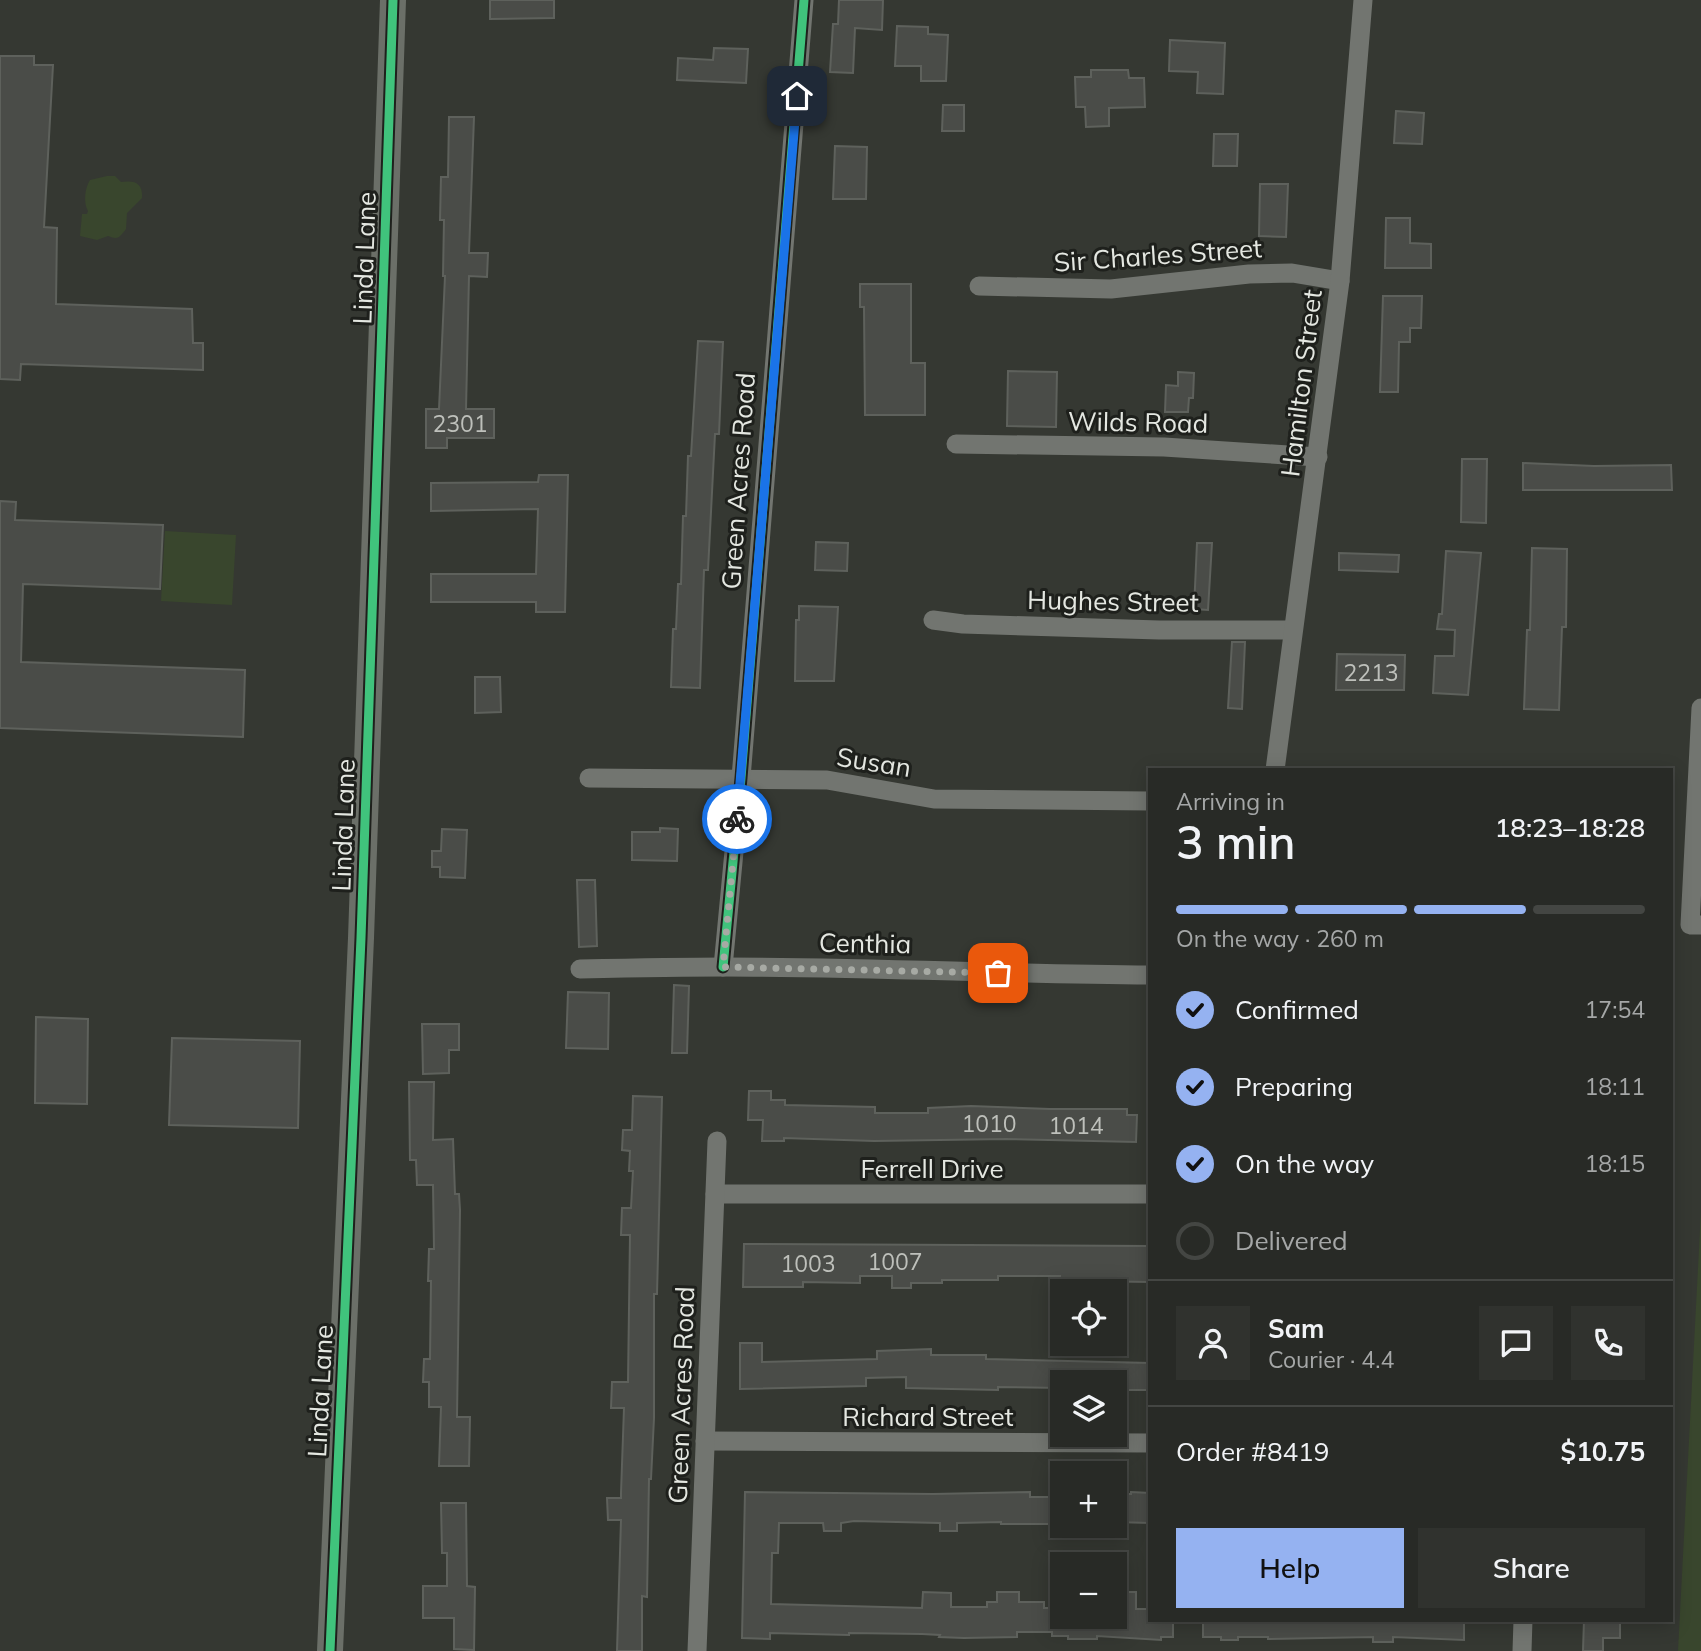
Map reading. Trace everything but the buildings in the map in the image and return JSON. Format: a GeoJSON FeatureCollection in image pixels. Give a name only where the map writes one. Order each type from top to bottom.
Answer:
{"type":"FeatureCollection","features":[{"type":"Feature","properties":{"kind":"street","name":"Linda Lane"},"geometry":{"type":"LineString","coordinates":[[330,1651],[361,937],[393,0]]}},
{"type":"Feature","properties":{"kind":"street","name":"Green Acres Road"},"geometry":{"type":"LineString","coordinates":[[723,967],[741,778],[804,0]]}},
{"type":"Feature","properties":{"kind":"street","name":"Hamilton Street"},"geometry":{"type":"LineString","coordinates":[[1275,768],[1340,281],[1363,0]]}},
{"type":"Feature","properties":{"kind":"street","name":"Sir Charles Street"},"geometry":{"type":"LineString","coordinates":[[979,286],[1111,289],[1249,274],[1292,273],[1340,281]]}},
{"type":"Feature","properties":{"kind":"street","name":"Wilds Road"},"geometry":{"type":"LineString","coordinates":[[956,444],[1164,447],[1318,457]]}},
{"type":"Feature","properties":{"kind":"street","name":"Hughes Street"},"geometry":{"type":"LineString","coordinates":[[933,621],[1159,631],[1293,631]]}},
{"type":"Feature","properties":{"kind":"street"},"geometry":{"type":"LineString","coordinates":[[1695,925],[1701,708]]}},
{"type":"Feature","properties":{"kind":"street","name":"Susan"},"geometry":{"type":"LineString","coordinates":[[589,778],[827,780],[934,799],[1148,801]]}},
{"type":"Feature","properties":{"kind":"street","name":"Centhia"},"geometry":{"type":"LineString","coordinates":[[580,969],[723,967],[1148,975]]}},
{"type":"Feature","properties":{"kind":"street","name":"Green Acres Road"},"geometry":{"type":"LineString","coordinates":[[697,1651],[717,1141]]}},
{"type":"Feature","properties":{"kind":"street","name":"Ferrell Drive"},"geometry":{"type":"LineString","coordinates":[[715,1194],[1148,1194]]}},
{"type":"Feature","properties":{"kind":"street","name":"Richard Street"},"geometry":{"type":"LineString","coordinates":[[705,1441],[1148,1443]]}},
{"type":"Feature","properties":{"kind":"street"},"geometry":{"type":"LineString","coordinates":[[1522,1651],[1523,1622]]}},
{"type":"Feature","properties":{"kind":"green space"},"geometry":{"type":"Polygon","coordinates":[[[115,176],[121,182],[137,184],[142,198],[127,213],[126,229],[118,237],[108,236],[97,240],[80,236],[82,214],[87,214],[88,211],[85,199],[88,183],[90,180],[115,176]]]}},
{"type":"Feature","properties":{"kind":"green space"},"geometry":{"type":"Polygon","coordinates":[[[165,531],[236,535],[232,605],[161,601],[165,531]]]}},
{"type":"Feature","properties":{"kind":"green space"},"geometry":{"type":"Polygon","coordinates":[[[1701,1211],[1701,1651],[1678,1651],[1701,1211]]]}},
{"type":"Feature","properties":{"kind":"cycle path"},"geometry":{"type":"LineString","coordinates":[[330,1651],[361,938],[393,0]]}},
{"type":"Feature","properties":{"kind":"cycle path"},"geometry":{"type":"LineString","coordinates":[[723,967],[741,778],[804,0]]}},
{"type":"Feature","properties":{"kind":"way so far"},"geometry":{"type":"LineString","coordinates":[[737,819],[723,967],[998,973]]}},
{"type":"Feature","properties":{"kind":"route"},"geometry":{"type":"LineString","coordinates":[[737,819],[797,96]]}}]}
